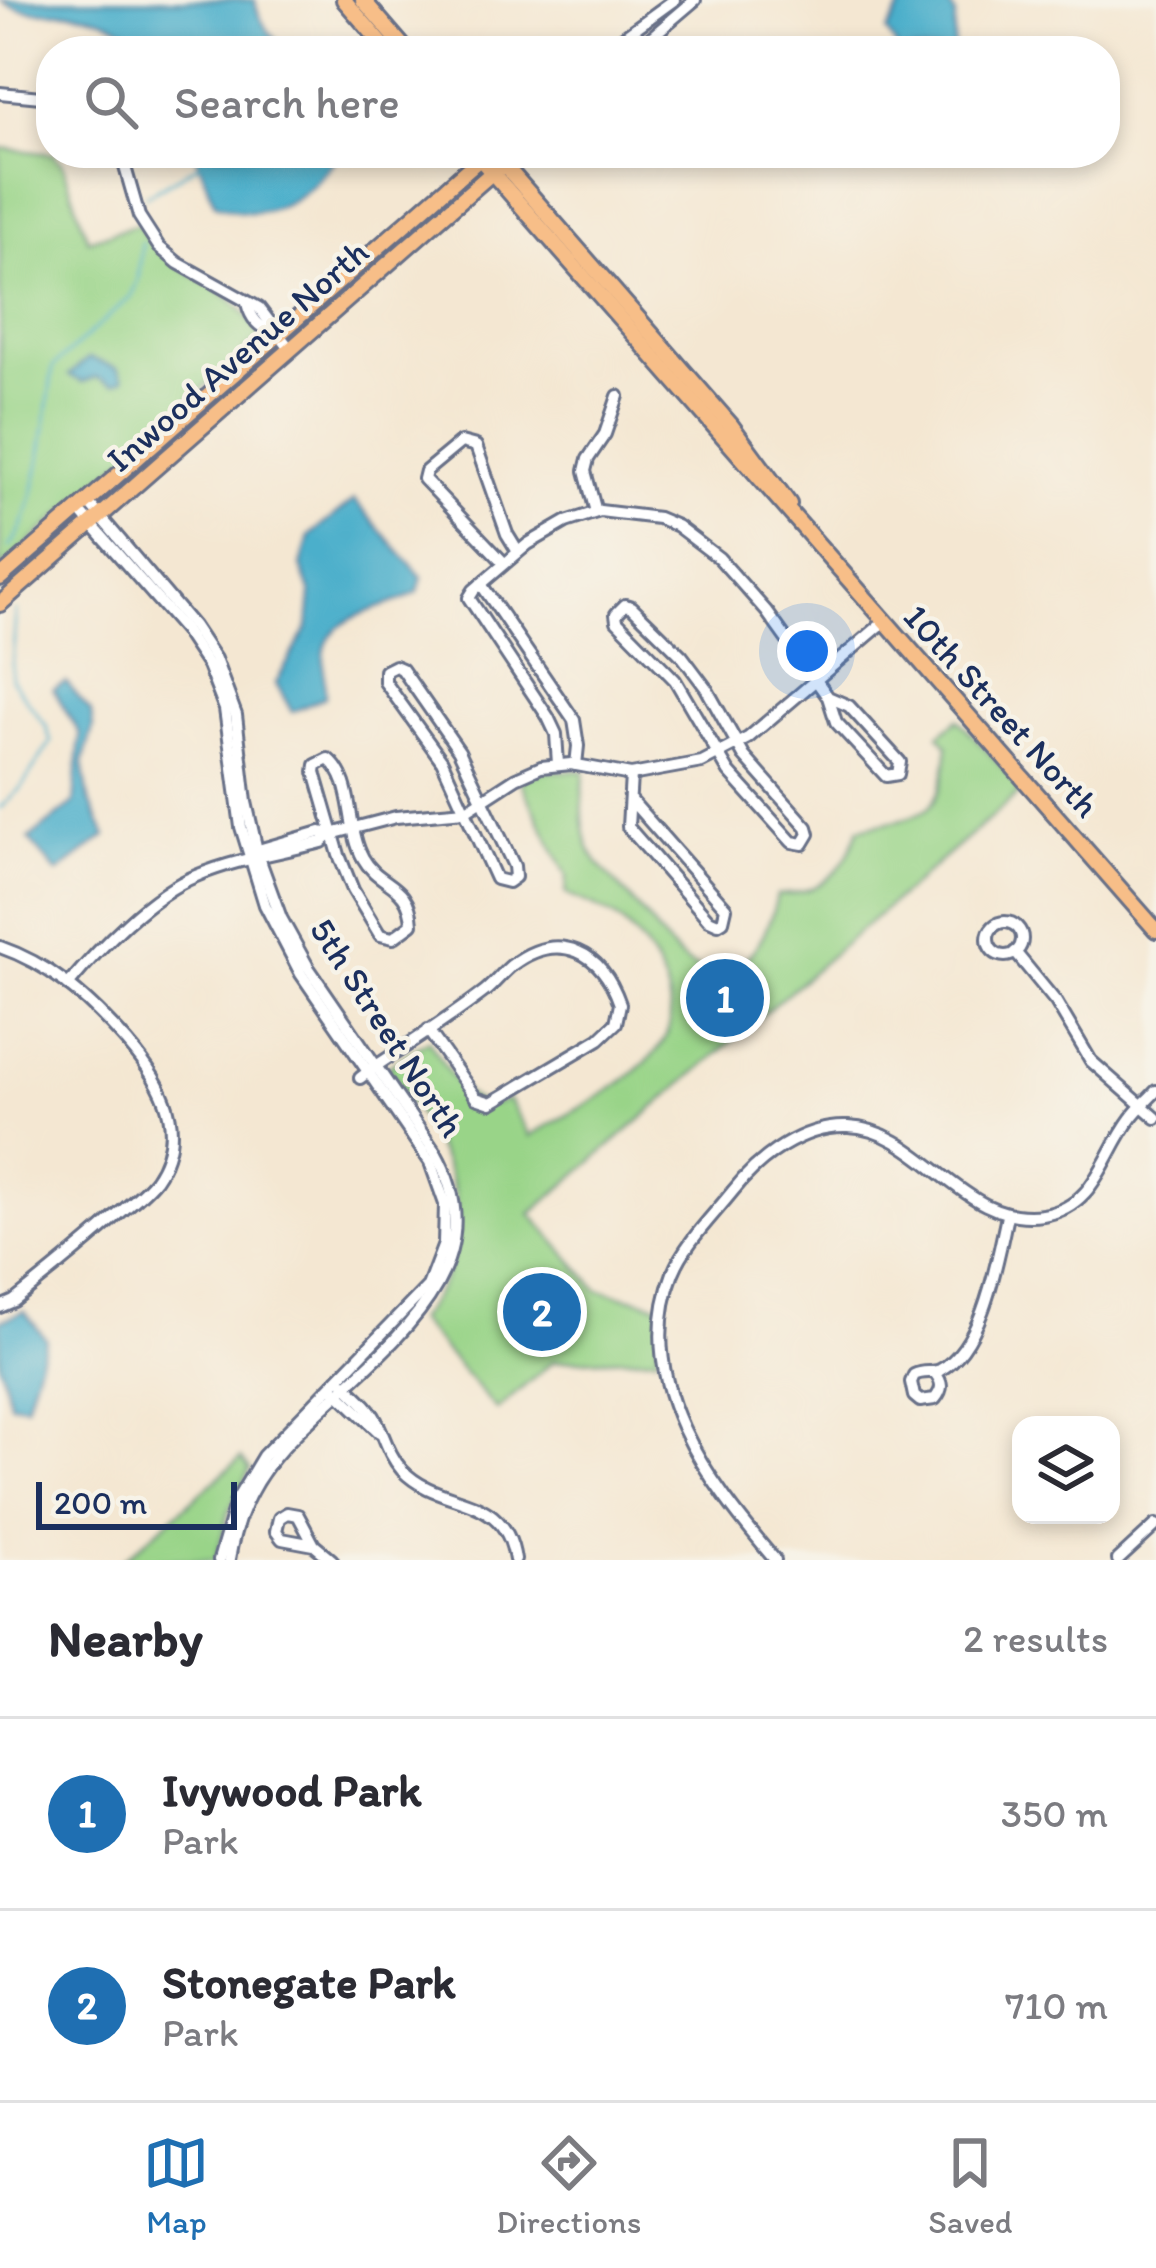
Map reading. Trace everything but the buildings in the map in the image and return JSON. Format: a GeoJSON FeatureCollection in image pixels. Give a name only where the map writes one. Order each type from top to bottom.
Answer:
{"type":"FeatureCollection","features":[{"type":"Feature","properties":{"kind":"main road"},"geometry":{"type":"LineString","coordinates":[[344,0],[375,36]]}},
{"type":"Feature","properties":{"kind":"main road"},"geometry":{"type":"LineString","coordinates":[[363,0],[394,36]]}},
{"type":"Feature","properties":{"kind":"main road","name":"Inwood Avenue North"},"geometry":{"type":"LineString","coordinates":[[0,578],[277,334],[480,168]]}},
{"type":"Feature","properties":{"kind":"main road","name":"Inwood Avenue North"},"geometry":{"type":"LineString","coordinates":[[0,604],[290,349],[481,168]]}},
{"type":"Feature","properties":{"kind":"main road","name":"10th Street North"},"geometry":{"type":"LineString","coordinates":[[501,168],[730,424],[804,529],[1156,930]]}},
{"type":"Feature","properties":{"kind":"street"},"geometry":{"type":"LineString","coordinates":[[625,36],[674,0]]}},
{"type":"Feature","properties":{"kind":"street"},"geometry":{"type":"LineString","coordinates":[[653,36],[695,0]]}},
{"type":"Feature","properties":{"kind":"street"},"geometry":{"type":"LineString","coordinates":[[0,93],[36,97]]}},
{"type":"Feature","properties":{"kind":"street"},"geometry":{"type":"LineString","coordinates":[[125,168],[139,216],[159,247],[178,263],[230,289],[247,303],[261,327],[277,334],[290,349]]}},
{"type":"Feature","properties":{"kind":"street"},"geometry":{"type":"LineString","coordinates":[[596,512],[585,471],[587,459],[605,434],[618,396]]}},
{"type":"Feature","properties":{"kind":"street"},"geometry":{"type":"LineString","coordinates":[[504,563],[424,478],[426,471],[461,442],[476,446],[502,522],[518,552]]}},
{"type":"Feature","properties":{"kind":"street","name":"5th Street North"},"geometry":{"type":"LineString","coordinates":[[82,505],[184,629],[213,674],[228,718],[237,801],[285,947],[435,1172],[445,1204],[440,1262],[423,1294],[264,1471],[242,1513],[229,1560]]}},
{"type":"Feature","properties":{"kind":"street"},"geometry":{"type":"LineString","coordinates":[[558,764],[556,734],[548,717],[471,604],[471,594],[545,532],[596,512],[658,518],[698,539],[766,612],[828,697],[836,722],[886,776],[898,774],[900,762],[856,712],[828,697]]}},
{"type":"Feature","properties":{"kind":"street"},"geometry":{"type":"LineString","coordinates":[[481,584],[568,709],[577,732],[576,765]]}},
{"type":"Feature","properties":{"kind":"street"},"geometry":{"type":"LineString","coordinates":[[632,607],[682,656],[737,744],[807,827],[809,834],[802,844],[792,842],[719,755],[675,680],[620,626],[619,609],[632,607]]}},
{"type":"Feature","properties":{"kind":"street"},"geometry":{"type":"LineString","coordinates":[[68,985],[101,949],[173,887],[320,832],[331,834],[396,817],[465,811],[516,778],[558,764],[631,775],[676,770],[719,755],[884,622]]}},
{"type":"Feature","properties":{"kind":"street"},"geometry":{"type":"LineString","coordinates":[[389,667],[402,669],[450,736],[484,801],[516,872],[508,882],[496,879],[439,756],[385,682],[389,667]]}},
{"type":"Feature","properties":{"kind":"street"},"geometry":{"type":"LineString","coordinates":[[321,760],[334,763],[340,773],[352,829],[364,860],[406,897],[412,924],[393,938],[380,935],[369,919],[331,834],[315,772],[321,760]]}},
{"type":"Feature","properties":{"kind":"street"},"geometry":{"type":"LineString","coordinates":[[630,799],[726,908],[723,921],[709,920],[628,827],[631,775]]}},
{"type":"Feature","properties":{"kind":"street"},"geometry":{"type":"LineString","coordinates":[[368,1072],[428,1030],[488,988],[516,962],[556,946],[589,956],[620,1004],[616,1023],[599,1040],[491,1103],[476,1098],[428,1030]]}},
{"type":"Feature","properties":{"kind":"street"},"geometry":{"type":"LineString","coordinates":[[0,947],[36,960],[68,985],[147,1063],[164,1091],[172,1129],[168,1157],[153,1182],[14,1301],[0,1307]]}},
{"type":"Feature","properties":{"kind":"street"},"geometry":{"type":"LineString","coordinates":[[1015,952],[1056,1002],[1091,1060],[1156,1118]]}},
{"type":"Feature","properties":{"kind":"street"},"geometry":{"type":"LineString","coordinates":[[775,1560],[692,1448],[663,1371],[663,1322],[673,1273],[739,1183],[779,1146],[849,1127],[887,1139],[935,1168],[987,1209],[1007,1216],[1047,1215],[1077,1202],[1092,1186],[1130,1119],[1156,1091]]}},
{"type":"Feature","properties":{"kind":"street"},"geometry":{"type":"LineString","coordinates":[[935,1373],[965,1343],[981,1315],[1007,1216]]}},
{"type":"Feature","properties":{"kind":"street"},"geometry":{"type":"LineString","coordinates":[[339,1386],[413,1480],[432,1492],[478,1505],[497,1520],[509,1537],[515,1560]]}},
{"type":"Feature","properties":{"kind":"street","name":"5th Street North"},"geometry":{"type":"LineString","coordinates":[[219,1560],[236,1501],[256,1466],[339,1386]]}},
{"type":"Feature","properties":{"kind":"street"},"geometry":{"type":"LineString","coordinates":[[1118,1560],[1156,1525]]}},
{"type":"Feature","properties":{"kind":"street"},"geometry":{"type":"LineString","coordinates":[[314,1546],[332,1560]]}},
{"type":"Feature","properties":{"kind":"green space"},"geometry":{"type":"Polygon","coordinates":[[[0,148],[36,152],[36,168],[64,168],[88,240],[138,224],[168,258],[233,302],[260,337],[0,569],[0,148]]]}},
{"type":"Feature","properties":{"kind":"green space"},"geometry":{"type":"Polygon","coordinates":[[[958,719],[1023,790],[531,1214],[598,1290],[661,1305],[657,1357],[553,1361],[497,1410],[417,1320],[441,1286],[454,1253],[457,1222],[443,1160],[387,1067],[428,1040],[461,1088],[482,1103],[508,1099],[530,1136],[641,1067],[665,1038],[670,1021],[665,985],[636,936],[610,915],[566,894],[567,876],[520,780],[542,771],[584,771],[584,827],[596,861],[683,960],[709,971],[724,971],[750,954],[767,926],[777,895],[808,890],[830,877],[859,828],[926,810],[945,770],[948,745],[939,735],[958,719]]]}},
{"type":"Feature","properties":{"kind":"green space"},"geometry":{"type":"Polygon","coordinates":[[[241,1458],[250,1469],[228,1513],[216,1560],[123,1560],[241,1458]]]}},
{"type":"Feature","properties":{"kind":"water"},"geometry":{"type":"Polygon","coordinates":[[[0,0],[255,0],[273,36],[135,36],[105,20],[0,0]]]}},
{"type":"Feature","properties":{"kind":"water"},"geometry":{"type":"Polygon","coordinates":[[[946,0],[955,14],[954,36],[890,36],[887,32],[903,4],[946,0]]]}},
{"type":"Feature","properties":{"kind":"water"},"geometry":{"type":"Polygon","coordinates":[[[201,168],[329,168],[301,194],[270,210],[252,212],[215,204],[201,168]]]}},
{"type":"Feature","properties":{"kind":"water"},"geometry":{"type":"Polygon","coordinates":[[[89,358],[117,368],[124,379],[114,384],[97,377],[83,382],[69,375],[89,358]]]}},
{"type":"Feature","properties":{"kind":"water"},"geometry":{"type":"Polygon","coordinates":[[[354,500],[422,577],[418,592],[339,627],[325,649],[325,697],[292,712],[276,683],[308,627],[311,594],[301,566],[309,536],[354,500]]]}},
{"type":"Feature","properties":{"kind":"water"},"geometry":{"type":"Polygon","coordinates":[[[66,682],[91,712],[93,728],[83,763],[89,800],[106,836],[57,873],[29,839],[74,803],[80,734],[53,689],[66,682]]]}},
{"type":"Feature","properties":{"kind":"water"},"geometry":{"type":"Polygon","coordinates":[[[24,1311],[46,1339],[26,1405],[10,1403],[0,1361],[0,1321],[24,1311]]]}},
{"type":"Feature","properties":{"kind":"waterway"},"geometry":{"type":"LineString","coordinates":[[146,196],[193,168]]}},
{"type":"Feature","properties":{"kind":"waterway"},"geometry":{"type":"LineString","coordinates":[[9,547],[19,533],[34,489],[53,367],[131,296],[138,280],[142,243]]}},
{"type":"Feature","properties":{"kind":"waterway"},"geometry":{"type":"LineString","coordinates":[[0,808],[21,788],[51,742],[46,726],[11,679],[16,611]]}},
{"type":"Feature","properties":{"kind":"place","name":"Ivywood Park"},"geometry":{"type":"Point","coordinates":[725,998]}},
{"type":"Feature","properties":{"kind":"place","name":"Stonegate Park"},"geometry":{"type":"Point","coordinates":[542,1312]}}]}
